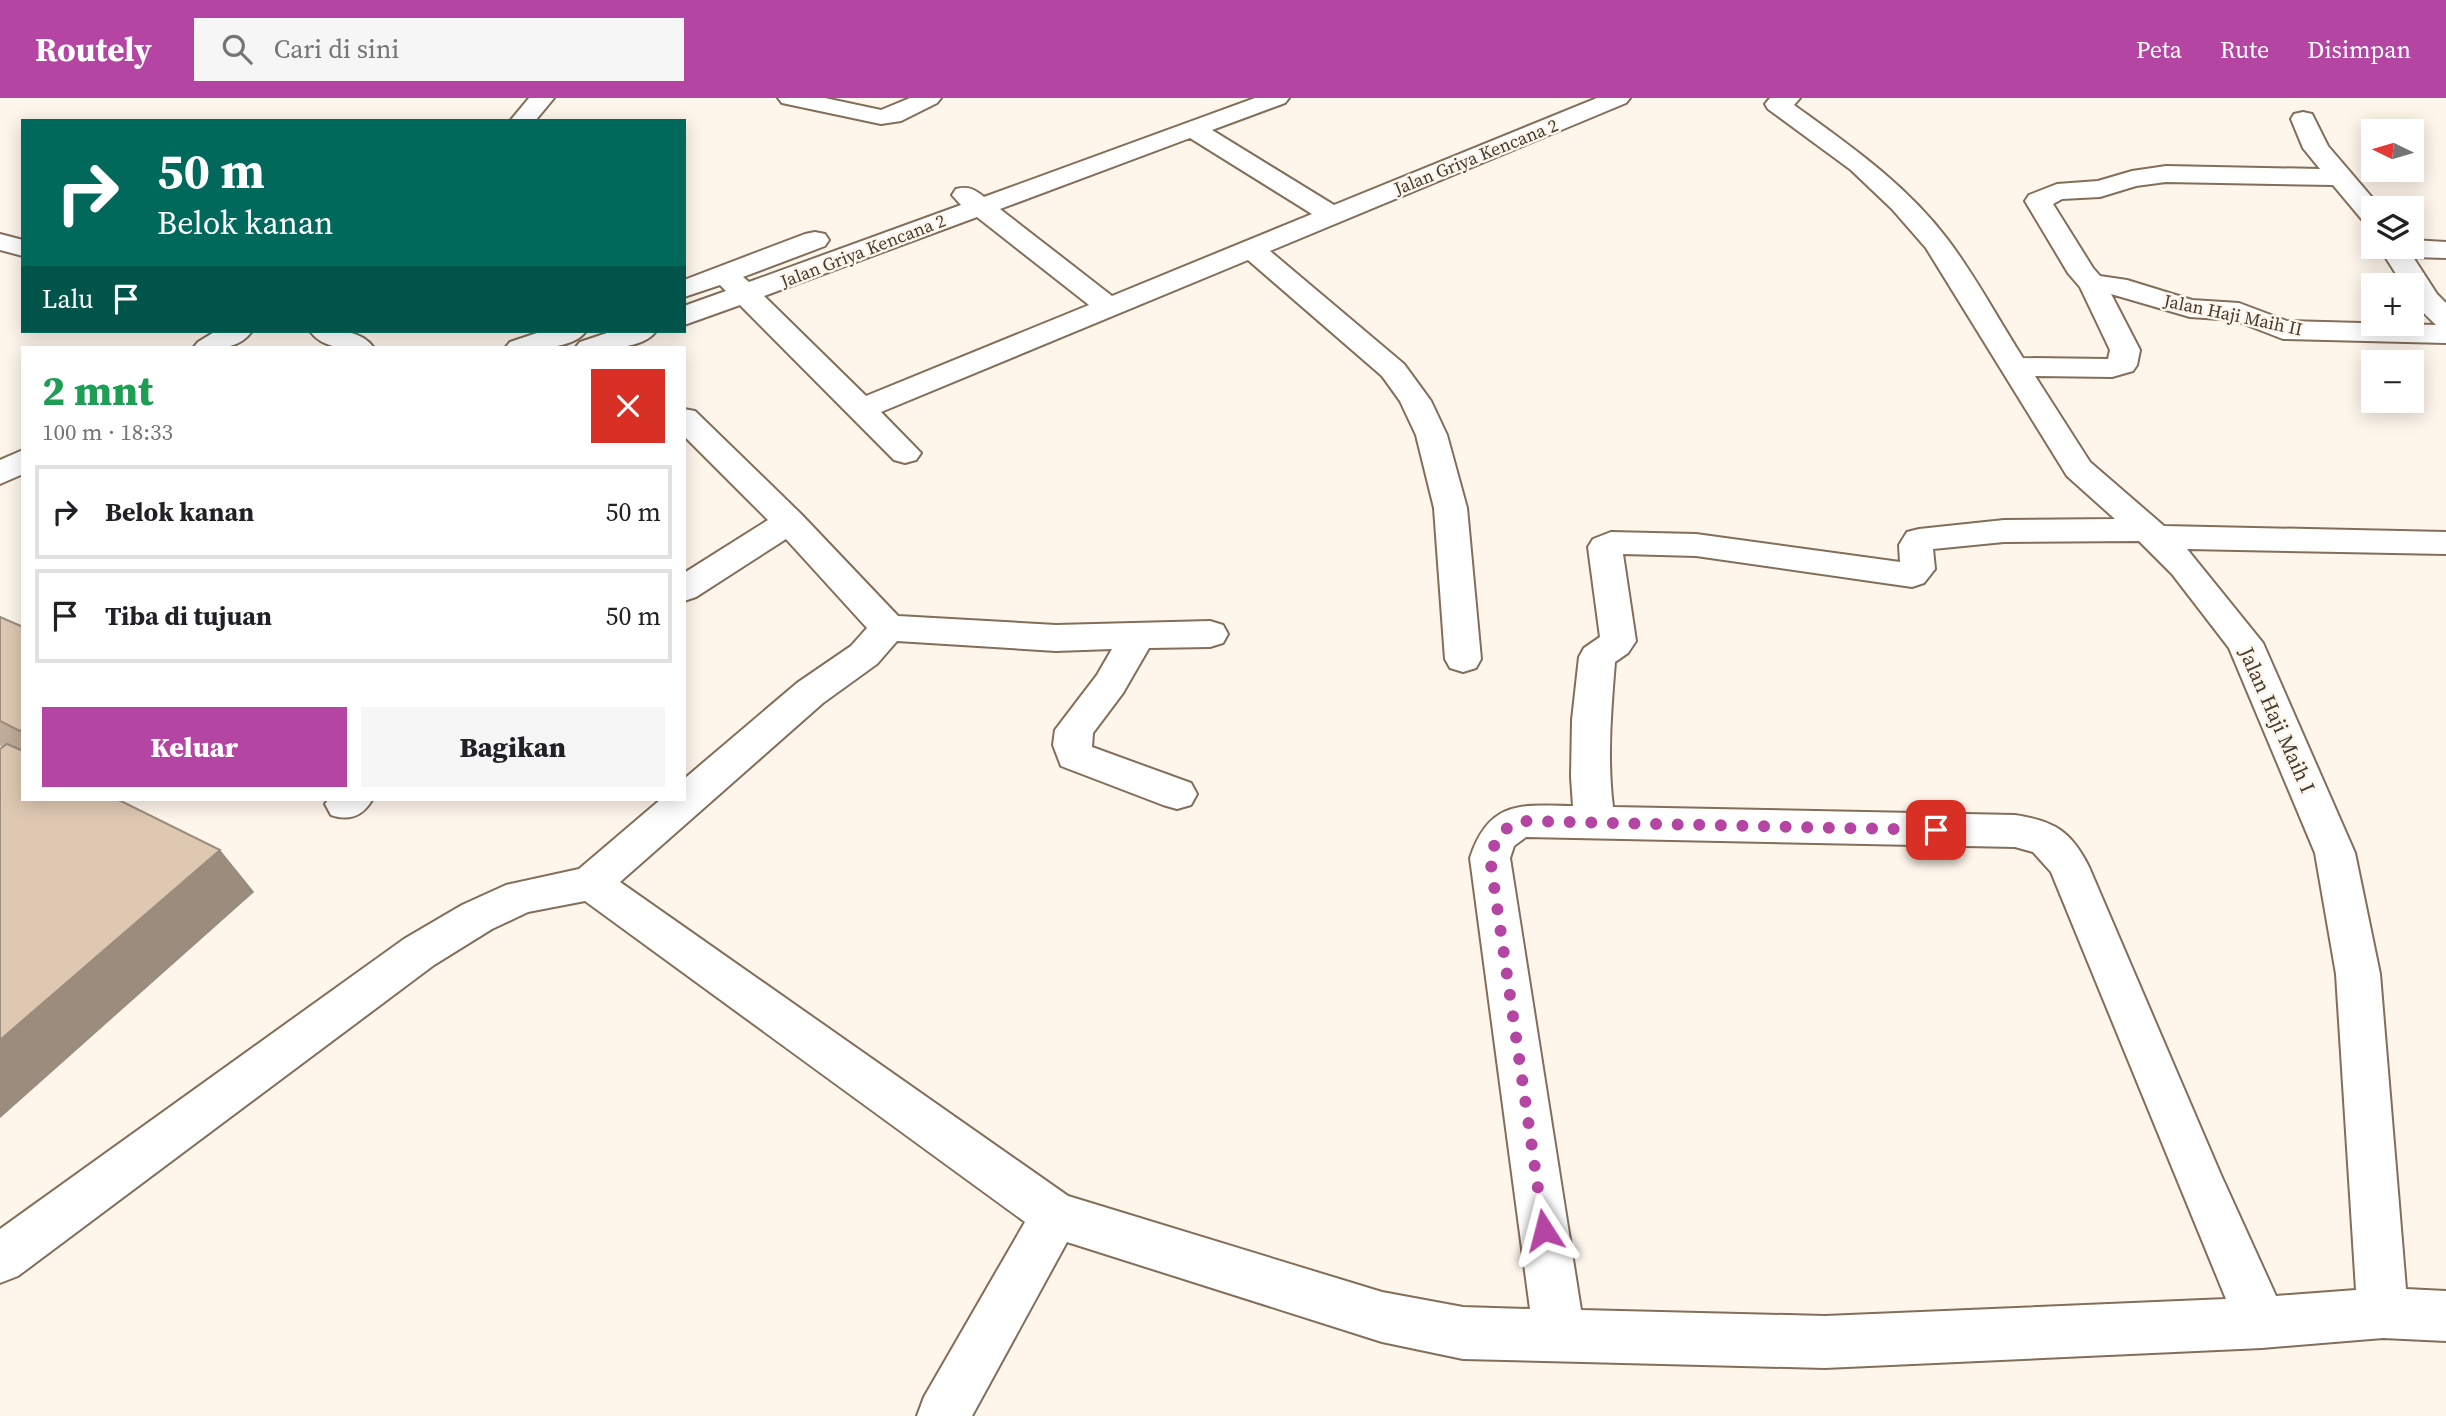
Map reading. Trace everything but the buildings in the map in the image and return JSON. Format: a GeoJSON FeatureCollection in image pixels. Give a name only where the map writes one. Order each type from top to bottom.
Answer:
{"type":"FeatureCollection","features":[{"type":"Feature","properties":{"kind":"street"},"geometry":{"type":"LineString","coordinates":[[524,119],[542,98]]}},
{"type":"Feature","properties":{"kind":"street"},"geometry":{"type":"LineString","coordinates":[[790,98],[881,117],[892,116],[929,98]]}},
{"type":"Feature","properties":{"kind":"street","name":"Jalan Griya Kencana 2"},"geometry":{"type":"LineString","coordinates":[[686,315],[1277,98]]}},
{"type":"Feature","properties":{"kind":"street","name":"Jalan Griya Kencana 2"},"geometry":{"type":"LineString","coordinates":[[859,410],[1618,98]]}},
{"type":"Feature","properties":{"kind":"street","name":"Jalan Haji Maih I"},"geometry":{"type":"LineString","coordinates":[[1788,98],[1777,104],[1860,165],[1901,203],[1937,244],[2012,368],[2078,469],[2184,566],[2245,643],[2335,853],[2358,974],[2383,1313]]}},
{"type":"Feature","properties":{"kind":"street"},"geometry":{"type":"LineString","coordinates":[[2303,119],[2316,148],[2361,201]]}},
{"type":"Feature","properties":{"kind":"street"},"geometry":{"type":"LineString","coordinates":[[1192,129],[1333,216]]}},
{"type":"Feature","properties":{"kind":"street"},"geometry":{"type":"LineString","coordinates":[[2012,368],[2112,368],[2122,365],[2125,351],[2092,283],[2082,273],[2038,201],[2057,192],[2100,189],[2133,179],[2166,174],[2341,177]]}},
{"type":"Feature","properties":{"kind":"street","name":"Jalan Griya Kencana 2"},"geometry":{"type":"LineString","coordinates":[[982,179],[949,190],[981,206],[1110,307]]}},
{"type":"Feature","properties":{"kind":"street","name":"Jalan Griya Kencana 2"},"geometry":{"type":"LineString","coordinates":[[686,288],[840,231]]}},
{"type":"Feature","properties":{"kind":"street"},"geometry":{"type":"LineString","coordinates":[[0,242],[21,247]]}},
{"type":"Feature","properties":{"kind":"street"},"geometry":{"type":"LineString","coordinates":[[1251,249],[1393,370],[1416,401],[1427,422],[1447,486],[1463,659]]}},
{"type":"Feature","properties":{"kind":"street"},"geometry":{"type":"LineString","coordinates":[[2424,249],[2446,250]]}},
{"type":"Feature","properties":{"kind":"street"},"geometry":{"type":"LineString","coordinates":[[2401,259],[2426,299],[2446,319]]}},
{"type":"Feature","properties":{"kind":"street","name":"Jalan Griya Kencana 2"},"geometry":{"type":"LineString","coordinates":[[725,274],[744,296],[905,453]]}},
{"type":"Feature","properties":{"kind":"street","name":"Jalan Haji Maih II"},"geometry":{"type":"LineString","coordinates":[[2092,283],[2117,286],[2190,309],[2239,312],[2283,330],[2446,334]]}},
{"type":"Feature","properties":{"kind":"street"},"geometry":{"type":"LineString","coordinates":[[211,346],[234,333]]}},
{"type":"Feature","properties":{"kind":"street"},"geometry":{"type":"LineString","coordinates":[[329,333],[355,346]]}},
{"type":"Feature","properties":{"kind":"street"},"geometry":{"type":"LineString","coordinates":[[526,346],[565,333]]}},
{"type":"Feature","properties":{"kind":"street"},"geometry":{"type":"LineString","coordinates":[[603,342],[633,333]]}},
{"type":"Feature","properties":{"kind":"street"},"geometry":{"type":"LineString","coordinates":[[686,420],[789,522],[888,628],[1056,638],[1210,634]]}},
{"type":"Feature","properties":{"kind":"street"},"geometry":{"type":"LineString","coordinates":[[686,588],[789,522]]}},
{"type":"Feature","properties":{"kind":"street"},"geometry":{"type":"LineString","coordinates":[[1595,823],[1590,776],[1597,657],[1603,651],[1612,649],[1618,641],[1606,564],[1605,547],[1611,543],[1696,545],[1912,575],[1918,569],[1916,545],[1919,540],[1936,536],[2016,530],[2446,543]]}},
{"type":"Feature","properties":{"kind":"street"},"geometry":{"type":"LineString","coordinates":[[686,801],[810,693],[864,655],[888,628]]}},
{"type":"Feature","properties":{"kind":"street"},"geometry":{"type":"LineString","coordinates":[[1138,636],[1110,684],[1074,730],[1072,745],[1075,756],[1177,794]]}},
{"type":"Feature","properties":{"kind":"street"},"geometry":{"type":"LineString","coordinates":[[0,1259],[419,952],[477,917],[521,897],[591,883],[686,801]]}},
{"type":"Feature","properties":{"kind":"street"},"geometry":{"type":"LineString","coordinates":[[1559,1336],[1490,858],[1496,838],[1505,827],[1521,821],[2015,831],[2040,835],[2057,848],[2069,867],[2194,1171],[2262,1323]]}},
{"type":"Feature","properties":{"kind":"street"},"geometry":{"type":"LineString","coordinates":[[591,883],[1055,1215],[1382,1317],[1463,1333],[1825,1342],[2262,1323],[2383,1313],[2446,1316]]}},
{"type":"Feature","properties":{"kind":"street"},"geometry":{"type":"LineString","coordinates":[[943,1416],[1055,1215]]}},
{"type":"Feature","properties":{"kind":"route"},"geometry":{"type":"LineString","coordinates":[[1544,1230],[1490,858],[1496,838],[1505,827],[1521,821],[1936,830]]}}]}
